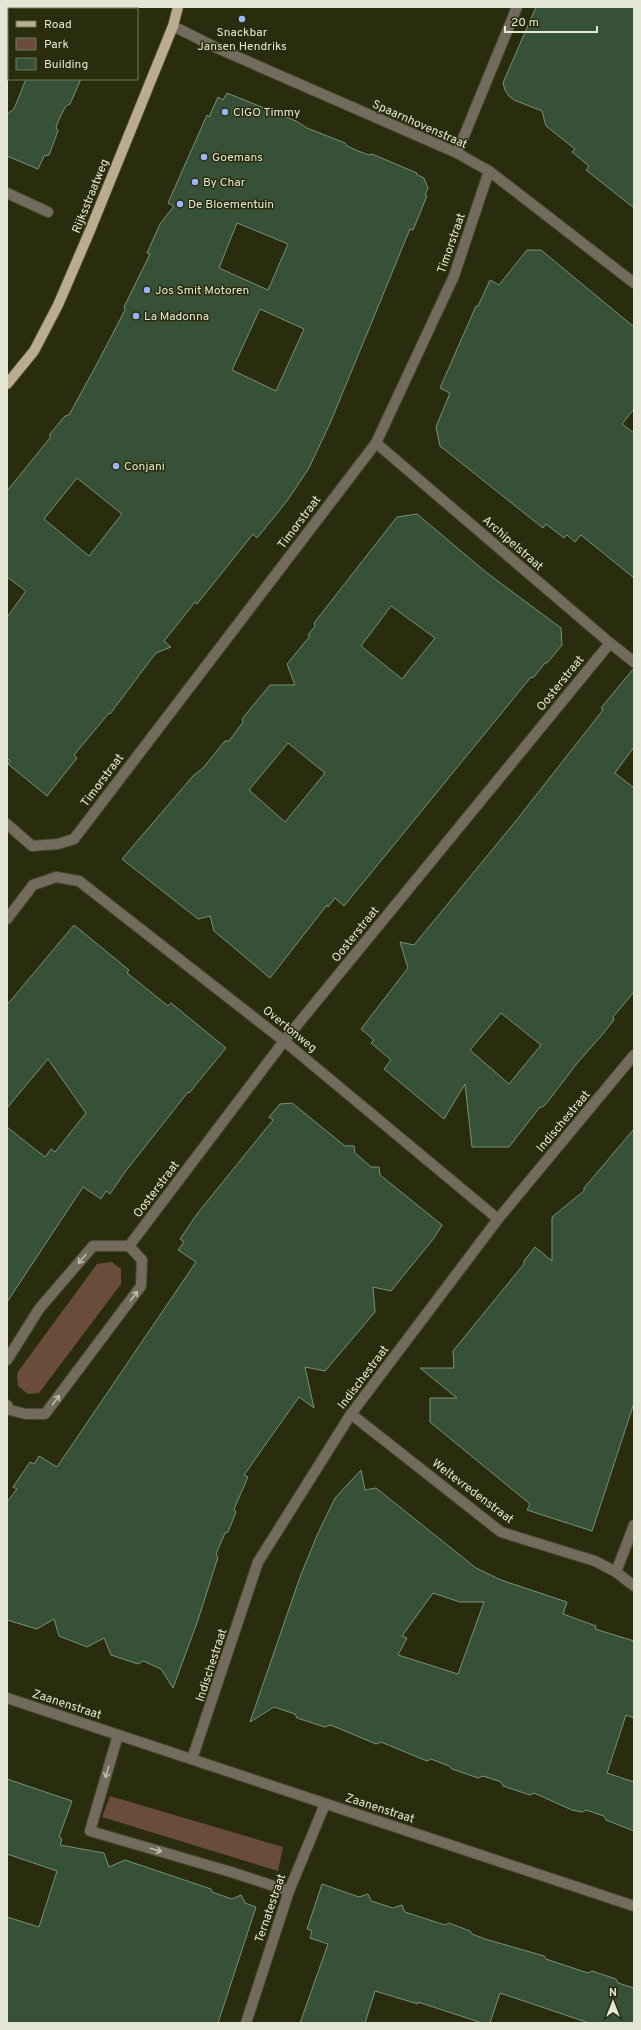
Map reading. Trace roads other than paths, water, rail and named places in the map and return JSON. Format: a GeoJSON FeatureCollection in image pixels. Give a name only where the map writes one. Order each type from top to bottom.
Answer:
{"type":"FeatureCollection","features":[{"type":"Feature","properties":{"kind":"main road","name":"Rijksstraatweg"},"geometry":{"type":"LineString","coordinates":[[7,384],[34,352],[58,305],[90,233],[173,26],[178,7]]}},
{"type":"Feature","properties":{"kind":"street"},"geometry":{"type":"LineString","coordinates":[[457,153],[517,7]]}},
{"type":"Feature","properties":{"kind":"street","name":"Spaarnhovenstraat"},"geometry":{"type":"LineString","coordinates":[[173,26],[217,48],[457,153],[489,171],[634,283]]}},
{"type":"Feature","properties":{"kind":"street","name":"Timorstraat"},"geometry":{"type":"LineString","coordinates":[[7,824],[32,846],[58,844],[74,839],[376,443],[454,276],[489,171]]}},
{"type":"Feature","properties":{"kind":"street"},"geometry":{"type":"LineString","coordinates":[[7,193],[48,212]]}},
{"type":"Feature","properties":{"kind":"street","name":"Archipelstraat"},"geometry":{"type":"LineString","coordinates":[[376,443],[634,662]]}},
{"type":"Feature","properties":{"kind":"street","name":"Oosterstraat"},"geometry":{"type":"LineString","coordinates":[[129,1246],[284,1041],[610,643]]}},
{"type":"Feature","properties":{"kind":"street","name":"Overtonweg"},"geometry":{"type":"LineString","coordinates":[[7,919],[33,885],[56,877],[79,880],[284,1041],[498,1219]]}},
{"type":"Feature","properties":{"kind":"street","name":"Indischestraat"},"geometry":{"type":"LineString","coordinates":[[192,1760],[258,1562],[351,1414],[498,1219],[634,1055]]}},
{"type":"Feature","properties":{"kind":"street"},"geometry":{"type":"LineString","coordinates":[[7,1360],[39,1310],[93,1246],[129,1246],[142,1260],[141,1286],[45,1414],[26,1414],[8,1410]]}},
{"type":"Feature","properties":{"kind":"street","name":"Weltevredenstraat"},"geometry":{"type":"LineString","coordinates":[[351,1414],[501,1532],[595,1561],[616,1572],[634,1586]]}},
{"type":"Feature","properties":{"kind":"street"},"geometry":{"type":"LineString","coordinates":[[616,1572],[634,1525]]}},
{"type":"Feature","properties":{"kind":"street","name":"Zaanenstraat"},"geometry":{"type":"LineString","coordinates":[[7,1698],[634,1906]]}},
{"type":"Feature","properties":{"kind":"street"},"geometry":{"type":"LineString","coordinates":[[118,1735],[90,1831],[231,1872],[289,1891]]}},
{"type":"Feature","properties":{"kind":"street","name":"Ternatestraat"},"geometry":{"type":"LineString","coordinates":[[246,2023],[289,1891],[325,1804]]}},
{"type":"Feature","properties":{"kind":"place","name":"Snackbar Jansen Hendriks"},"geometry":{"type":"Point","coordinates":[242,19]}},
{"type":"Feature","properties":{"kind":"place","name":"CIGO Timmy"},"geometry":{"type":"Point","coordinates":[225,112]}},
{"type":"Feature","properties":{"kind":"place","name":"Goemans"},"geometry":{"type":"Point","coordinates":[204,157]}},
{"type":"Feature","properties":{"kind":"place","name":"By Char"},"geometry":{"type":"Point","coordinates":[195,182]}},
{"type":"Feature","properties":{"kind":"place","name":"De Bloementuin"},"geometry":{"type":"Point","coordinates":[180,204]}},
{"type":"Feature","properties":{"kind":"place","name":"Jos Smit Motoren"},"geometry":{"type":"Point","coordinates":[147,290]}},
{"type":"Feature","properties":{"kind":"place","name":"La Madonna"},"geometry":{"type":"Point","coordinates":[136,316]}},
{"type":"Feature","properties":{"kind":"place","name":"Conjani"},"geometry":{"type":"Point","coordinates":[116,466]}}]}
